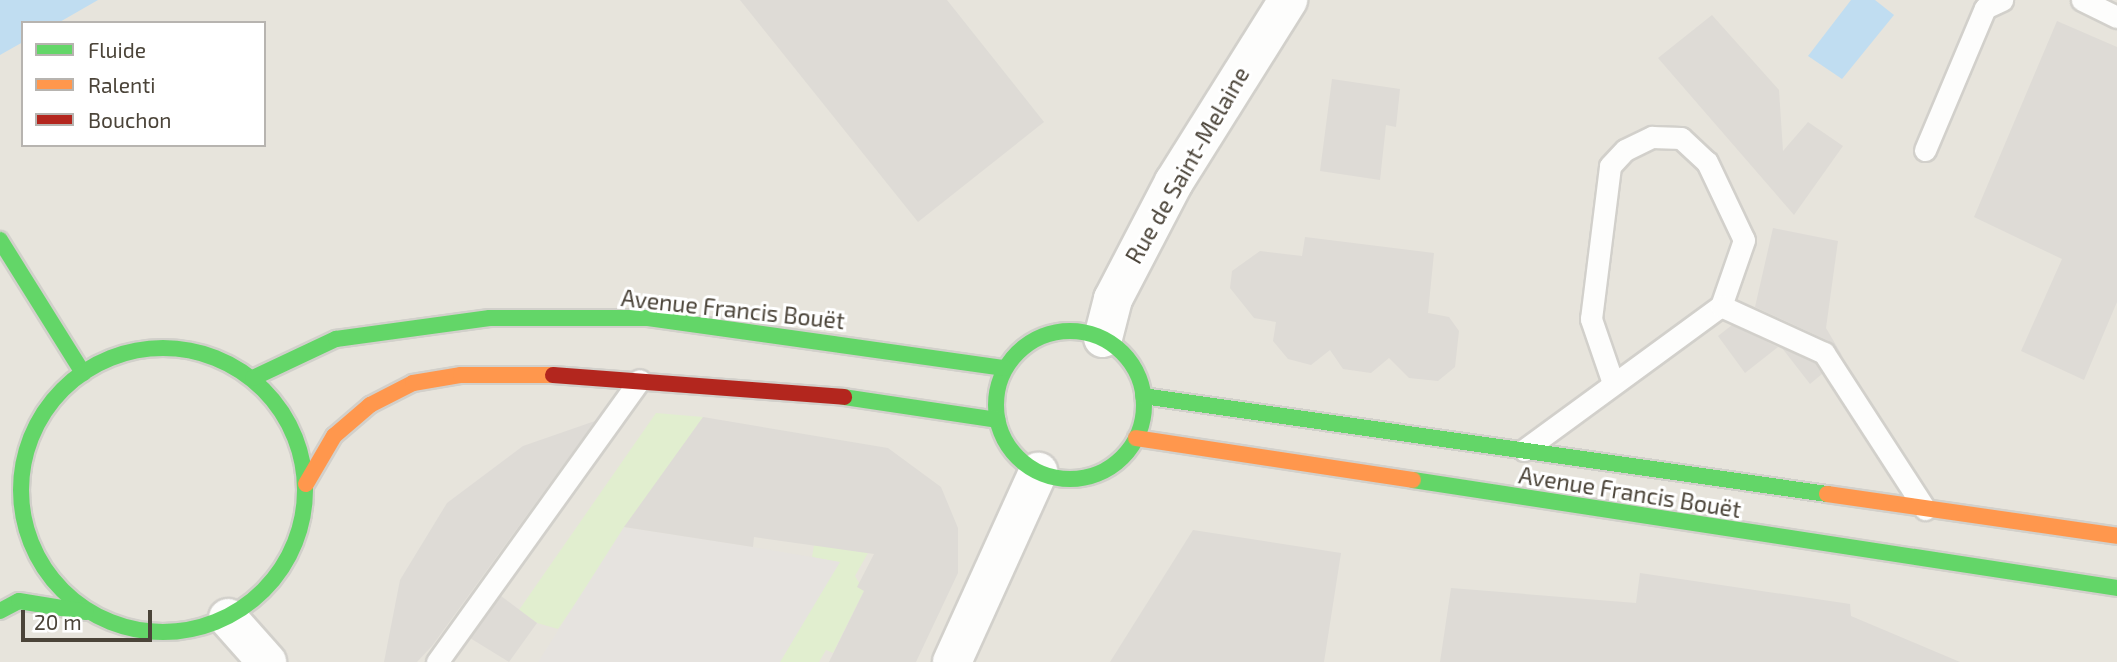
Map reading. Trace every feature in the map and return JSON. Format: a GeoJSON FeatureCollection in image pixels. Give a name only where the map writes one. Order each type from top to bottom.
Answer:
{"type":"FeatureCollection","features":[{"type":"Feature","properties":{"kind":"main road"},"geometry":{"type":"LineString","coordinates":[[0,240],[83,373]]}},
{"type":"Feature","properties":{"kind":"main road","name":"Avenue Francis Bouët"},"geometry":{"type":"LineString","coordinates":[[253,378],[336,339],[490,318],[648,318],[1006,368]]}},
{"type":"Feature","properties":{"kind":"main road"},"geometry":{"type":"LineString","coordinates":[[1059,331],[1103,338],[1123,352],[1143,396],[1136,438],[1105,470],[1083,478],[1038,472],[1012,450],[997,421],[1006,368],[1038,338],[1059,331]]}},
{"type":"Feature","properties":{"kind":"main road"},"geometry":{"type":"LineString","coordinates":[[0,611],[19,601],[86,612],[120,628],[156,634],[228,618],[262,594],[287,563],[305,522],[306,484],[280,410],[253,378],[198,351],[164,347],[135,349],[83,373],[38,421],[20,480],[5,511]]}},
{"type":"Feature","properties":{"kind":"main road"},"geometry":{"type":"LineString","coordinates":[[306,484],[334,436],[370,405],[413,383],[461,375],[640,380],[883,400],[997,421]]}},
{"type":"Feature","properties":{"kind":"main road","name":"Avenue Francis Bouët"},"geometry":{"type":"LineString","coordinates":[[1143,396],[2117,536]]}},
{"type":"Feature","properties":{"kind":"main road","name":"Avenue Francis Bouët"},"geometry":{"type":"LineString","coordinates":[[1136,438],[2117,588]]}},
{"type":"Feature","properties":{"kind":"main road"},"geometry":{"type":"LineString","coordinates":[[20,480],[25,524],[38,554],[86,612]]}},
{"type":"Feature","properties":{"kind":"street","name":"Rue de Saint-Melaine"},"geometry":{"type":"LineString","coordinates":[[1103,338],[1113,299],[1174,182],[1288,0]]}},
{"type":"Feature","properties":{"kind":"street"},"geometry":{"type":"LineString","coordinates":[[952,662],[1038,472]]}},
{"type":"Feature","properties":{"kind":"street"},"geometry":{"type":"LineString","coordinates":[[228,618],[267,662]]}},
{"type":"Feature","properties":{"kind":"lane"},"geometry":{"type":"LineString","coordinates":[[1925,150],[1985,8],[2002,0]]}},
{"type":"Feature","properties":{"kind":"lane"},"geometry":{"type":"LineString","coordinates":[[2082,0],[2117,17]]}},
{"type":"Feature","properties":{"kind":"lane"},"geometry":{"type":"LineString","coordinates":[[1524,450],[1721,306],[1744,240],[1707,162],[1681,138],[1653,137],[1625,150],[1610,166],[1591,319],[1613,383]]}},
{"type":"Feature","properties":{"kind":"lane"},"geometry":{"type":"LineString","coordinates":[[1721,306],[1824,353],[1926,509]]}},
{"type":"Feature","properties":{"kind":"lane"},"geometry":{"type":"LineString","coordinates":[[437,662],[640,380]]}},
{"type":"Feature","properties":{"kind":"shaded area"},"geometry":{"type":"Polygon","coordinates":[[[0,0],[2117,0],[2117,662],[0,662],[0,0]]]}},
{"type":"Feature","properties":{"kind":"shaded area"},"geometry":{"type":"Polygon","coordinates":[[[624,527],[840,562],[780,662],[538,662],[624,527]]]}},
{"type":"Feature","properties":{"kind":"green space"},"geometry":{"type":"Polygon","coordinates":[[[656,413],[703,417],[558,629],[537,623],[519,610],[656,413]]]}},
{"type":"Feature","properties":{"kind":"green space"},"geometry":{"type":"Polygon","coordinates":[[[873,544],[855,576],[864,591],[833,653],[826,650],[819,662],[780,662],[839,562],[812,557],[814,545],[873,544]]]}},
{"type":"Feature","properties":{"kind":"water"},"geometry":{"type":"Polygon","coordinates":[[[0,0],[98,0],[61,21],[21,21],[21,43],[0,55],[0,0]]]}},
{"type":"Feature","properties":{"kind":"water"},"geometry":{"type":"Polygon","coordinates":[[[1851,0],[1875,0],[1894,15],[1842,79],[1808,56],[1851,0]]]}},
{"type":"Feature","properties":{"kind":"building"},"geometry":{"type":"Polygon","coordinates":[[[740,0],[947,0],[1044,122],[918,222],[740,0]]]}},
{"type":"Feature","properties":{"kind":"building"},"geometry":{"type":"Polygon","coordinates":[[[1712,15],[1779,90],[1783,151],[1808,122],[1843,146],[1794,215],[1658,58],[1712,15]]]}},
{"type":"Feature","properties":{"kind":"building"},"geometry":{"type":"Polygon","coordinates":[[[2057,21],[2117,47],[2117,302],[2084,380],[2021,351],[2062,259],[1974,217],[2057,21]]]}},
{"type":"Feature","properties":{"kind":"building"},"geometry":{"type":"Polygon","coordinates":[[[1332,79],[1400,89],[1396,127],[1386,125],[1380,180],[1320,171],[1332,79]]]}},
{"type":"Feature","properties":{"kind":"building"},"geometry":{"type":"Polygon","coordinates":[[[1773,228],[1838,241],[1826,328],[1843,357],[1829,341],[1755,307],[1773,228]]]}},
{"type":"Feature","properties":{"kind":"building"},"geometry":{"type":"Polygon","coordinates":[[[1305,237],[1434,253],[1428,313],[1449,317],[1459,331],[1455,367],[1438,381],[1409,378],[1389,358],[1371,373],[1343,369],[1330,350],[1311,365],[1288,359],[1273,341],[1276,322],[1254,318],[1230,288],[1232,271],[1260,251],[1302,256],[1305,237]]]}},
{"type":"Feature","properties":{"kind":"building"},"geometry":{"type":"Polygon","coordinates":[[[1732,325],[1778,347],[1745,373],[1718,336],[1732,325]]]}},
{"type":"Feature","properties":{"kind":"building"},"geometry":{"type":"Polygon","coordinates":[[[1782,348],[1815,363],[1822,374],[1810,384],[1782,348]]]}},
{"type":"Feature","properties":{"kind":"building"},"geometry":{"type":"Polygon","coordinates":[[[703,417],[888,448],[941,487],[958,528],[958,573],[916,662],[829,662],[864,591],[857,587],[874,554],[754,537],[753,547],[624,527],[703,417]]]}},
{"type":"Feature","properties":{"kind":"building"},"geometry":{"type":"Polygon","coordinates":[[[595,421],[432,646],[417,662],[384,662],[400,580],[447,503],[523,446],[595,421]]]}},
{"type":"Feature","properties":{"kind":"building"},"geometry":{"type":"Polygon","coordinates":[[[1193,530],[1341,553],[1324,662],[1110,662],[1193,530]]]}},
{"type":"Feature","properties":{"kind":"building"},"geometry":{"type":"Polygon","coordinates":[[[1640,573],[1850,604],[1851,616],[1960,662],[1440,662],[1451,588],[1636,603],[1640,573]]]}},
{"type":"Feature","properties":{"kind":"building"},"geometry":{"type":"Polygon","coordinates":[[[501,596],[537,623],[509,662],[470,638],[501,596]]]}},
{"type":"Feature","properties":{"kind":"traffic: fast"},"geometry":{"type":"LineString","coordinates":[[0,240],[83,373]]}},
{"type":"Feature","properties":{"kind":"traffic: fast"},"geometry":{"type":"LineString","coordinates":[[253,378],[336,339],[490,318],[648,318],[1005,368]]}},
{"type":"Feature","properties":{"kind":"traffic: fast"},"geometry":{"type":"LineString","coordinates":[[1070,331],[1098,337],[1122,353],[1138,377],[1144,405],[1138,433],[1122,457],[1098,473],[1070,479],[1042,473],[1018,457],[1002,433],[996,405],[1002,377],[1018,353],[1042,337],[1070,331]]}},
{"type":"Feature","properties":{"kind":"traffic: fast"},"geometry":{"type":"LineString","coordinates":[[163,348],[204,354],[230,365],[253,380],[273,400],[288,423],[299,449],[305,490],[299,531],[288,557],[273,580],[253,600],[230,615],[204,626],[163,632],[122,626],[96,615],[73,600],[53,580],[38,557],[27,531],[21,490],[27,449],[38,423],[53,400],[73,380],[96,365],[122,354],[163,348]]}},
{"type":"Feature","properties":{"kind":"traffic: fast"},"geometry":{"type":"LineString","coordinates":[[1143,396],[1827,494]]}},
{"type":"Feature","properties":{"kind":"traffic: fast"},"geometry":{"type":"LineString","coordinates":[[844,397],[997,420]]}},
{"type":"Feature","properties":{"kind":"traffic: fast"},"geometry":{"type":"LineString","coordinates":[[1413,480],[2117,588]]}},
{"type":"Feature","properties":{"kind":"traffic: fast"},"geometry":{"type":"LineString","coordinates":[[0,611],[19,601],[86,612]]}},
{"type":"Feature","properties":{"kind":"traffic: slow"},"geometry":{"type":"LineString","coordinates":[[306,484],[334,436],[370,405],[413,383],[461,375],[553,375]]}},
{"type":"Feature","properties":{"kind":"traffic: slow"},"geometry":{"type":"LineString","coordinates":[[1136,438],[1413,480]]}},
{"type":"Feature","properties":{"kind":"traffic: slow"},"geometry":{"type":"LineString","coordinates":[[1827,494],[2117,536]]}},
{"type":"Feature","properties":{"kind":"traffic: jam"},"geometry":{"type":"LineString","coordinates":[[553,375],[844,397]]}}]}
